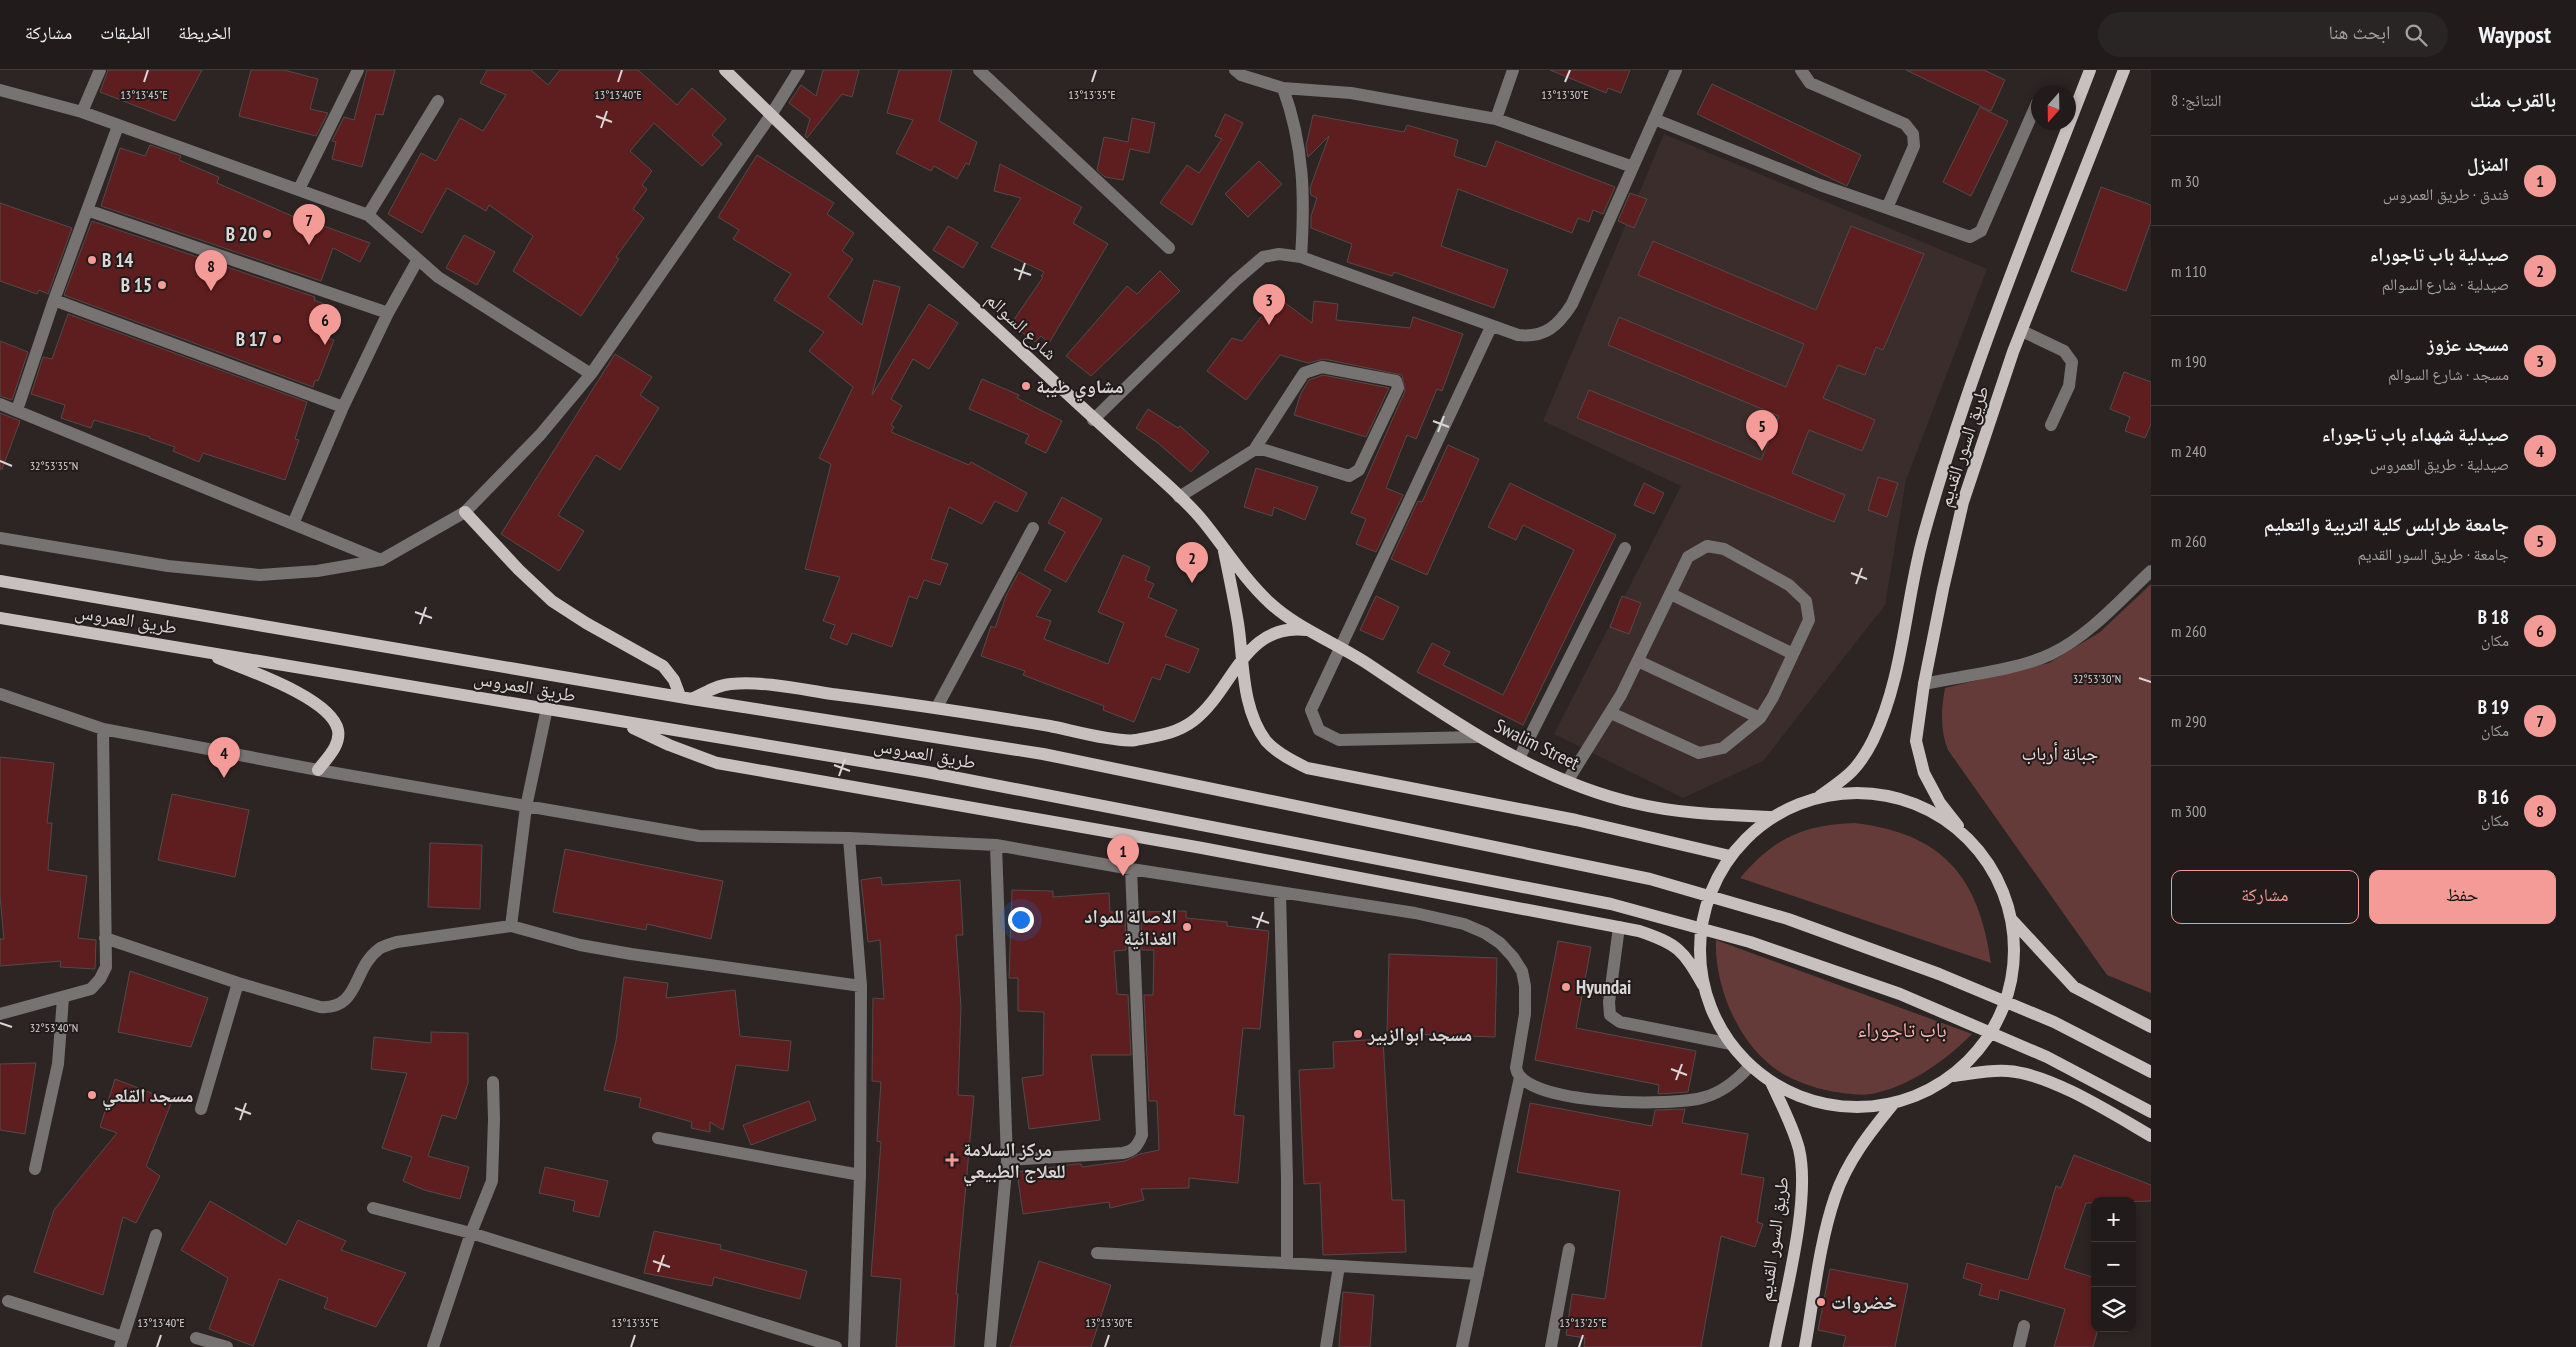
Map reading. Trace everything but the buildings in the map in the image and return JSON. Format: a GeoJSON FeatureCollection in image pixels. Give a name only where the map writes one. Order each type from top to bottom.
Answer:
{"type":"FeatureCollection","features":[{"type":"Feature","properties":{"kind":"main road","name":"شارع السوالم"},"geometry":{"type":"LineString","coordinates":[[725,70],[1093,420],[1200,517],[1250,582],[1269,602],[1281,612],[1312,631]]}},
{"type":"Feature","properties":{"kind":"main road","name":"طريق السور القديم"},"geometry":{"type":"LineString","coordinates":[[1818,798],[1854,772],[1874,738],[1897,664],[1923,535],[1957,425],[2003,296],[2090,70]]}},
{"type":"Feature","properties":{"kind":"main road","name":"طريق السور القديم"},"geometry":{"type":"LineString","coordinates":[[1967,838],[1940,803],[1924,774],[1919,759],[1916,741],[1924,684],[1963,502],[2022,331],[2124,70]]}},
{"type":"Feature","properties":{"kind":"main road"},"geometry":{"type":"LineString","coordinates":[[465,512],[519,570],[552,601],[586,623],[663,666],[686,697],[731,684],[764,685],[937,707],[1130,741],[1168,734],[1192,722],[1212,703],[1254,644],[1276,632],[1294,629],[1312,631]]}},
{"type":"Feature","properties":{"kind":"main road"},"geometry":{"type":"LineString","coordinates":[[1224,547],[1238,624],[1241,662],[1250,704],[1266,741],[1287,758],[1307,768],[1576,820],[1730,856]]}},
{"type":"Feature","properties":{"kind":"main road","name":"طريق العمروس"},"geometry":{"type":"LineString","coordinates":[[0,581],[686,697],[1043,754],[1650,879],[1788,919],[1939,974],[2054,1022],[2151,1072]]}},
{"type":"Feature","properties":{"kind":"main road","name":"طريق العمروس"},"geometry":{"type":"LineString","coordinates":[[0,618],[547,708],[1044,794],[1611,904],[1750,942],[1900,994],[2046,1058],[2151,1112]]}},
{"type":"Feature","properties":{"kind":"main road","name":"Swalim Street"},"geometry":{"type":"LineString","coordinates":[[1312,631],[1340,646],[1478,737],[1519,758],[1605,796],[1659,808],[1695,813],[1772,817]]}},
{"type":"Feature","properties":{"kind":"main road"},"geometry":{"type":"LineString","coordinates":[[202,651],[311,700],[331,716],[338,730],[337,745],[318,770]]}},
{"type":"Feature","properties":{"kind":"main road"},"geometry":{"type":"LineString","coordinates":[[620,721],[669,746],[718,763],[1202,848],[1619,927],[1667,940],[1686,954],[1703,984],[1714,1016],[1731,1044],[1750,1067],[1771,1082],[1818,1102],[1852,1108],[1894,1103],[1954,1076],[2007,1070],[2050,1082],[2151,1136]]}},
{"type":"Feature","properties":{"kind":"main road"},"geometry":{"type":"LineString","coordinates":[[1703,984],[1699,940],[1709,895],[1730,856],[1772,817],[1818,798],[1858,793],[1898,798],[1935,814],[1967,838],[1988,862],[2003,890],[2012,920],[2013,979],[1992,1033],[1954,1076]]}},
{"type":"Feature","properties":{"kind":"main road"},"geometry":{"type":"LineString","coordinates":[[2012,920],[2074,987],[2151,1027]]}},
{"type":"Feature","properties":{"kind":"main road","name":"طريق السور القديم"},"geometry":{"type":"LineString","coordinates":[[1771,1082],[1793,1129],[1802,1173],[1799,1218],[1775,1347]]}},
{"type":"Feature","properties":{"kind":"main road"},"geometry":{"type":"LineString","coordinates":[[1805,1347],[1835,1196],[1861,1147],[1894,1103]]}},
{"type":"Feature","properties":{"kind":"street"},"geometry":{"type":"LineString","coordinates":[[82,112],[100,70]]}},
{"type":"Feature","properties":{"kind":"street"},"geometry":{"type":"LineString","coordinates":[[299,189],[358,70]]}},
{"type":"Feature","properties":{"kind":"street"},"geometry":{"type":"LineString","coordinates":[[0,538],[168,566],[260,575],[317,571],[381,560],[465,512],[540,435],[591,374],[771,115],[799,70]]}},
{"type":"Feature","properties":{"kind":"street"},"geometry":{"type":"LineString","coordinates":[[979,70],[1169,248]]}},
{"type":"Feature","properties":{"kind":"street"},"geometry":{"type":"LineString","coordinates":[[1235,70],[1241,75],[1282,88],[1351,94],[1496,119],[1633,167]]}},
{"type":"Feature","properties":{"kind":"street"},"geometry":{"type":"LineString","coordinates":[[1496,119],[1513,70]]}},
{"type":"Feature","properties":{"kind":"street"},"geometry":{"type":"LineString","coordinates":[[1093,420],[1235,281],[1263,257],[1279,254],[1301,258],[1491,327],[1531,337],[1550,331],[1562,320],[1572,304],[1676,70]]}},
{"type":"Feature","properties":{"kind":"street"},"geometry":{"type":"LineString","coordinates":[[1800,70],[1810,83],[1905,124],[1913,134],[1914,146],[1887,208]]}},
{"type":"Feature","properties":{"kind":"street"},"geometry":{"type":"LineString","coordinates":[[1282,88],[1300,145],[1304,206],[1301,258]]}},
{"type":"Feature","properties":{"kind":"street"},"geometry":{"type":"LineString","coordinates":[[0,90],[82,112],[368,215],[417,261],[438,277],[591,374]]}},
{"type":"Feature","properties":{"kind":"street"},"geometry":{"type":"LineString","coordinates":[[368,215],[438,101]]}},
{"type":"Feature","properties":{"kind":"street"},"geometry":{"type":"LineString","coordinates":[[1654,119],[1820,185],[1970,237],[1981,231],[2031,117]]}},
{"type":"Feature","properties":{"kind":"street"},"geometry":{"type":"LineString","coordinates":[[17,410],[54,300],[118,126]]}},
{"type":"Feature","properties":{"kind":"street"},"geometry":{"type":"LineString","coordinates":[[87,210],[388,313]]}},
{"type":"Feature","properties":{"kind":"street"},"geometry":{"type":"LineString","coordinates":[[294,524],[343,407],[388,313],[417,261]]}},
{"type":"Feature","properties":{"kind":"street"},"geometry":{"type":"LineString","coordinates":[[54,300],[343,407]]}},
{"type":"Feature","properties":{"kind":"street"},"geometry":{"type":"LineString","coordinates":[[1478,737],[1339,740],[1319,730],[1311,710],[1491,327]]}},
{"type":"Feature","properties":{"kind":"street"},"geometry":{"type":"LineString","coordinates":[[2022,331],[2064,351],[2072,362],[2070,386],[2050,425]]}},
{"type":"Feature","properties":{"kind":"street"},"geometry":{"type":"LineString","coordinates":[[1179,497],[1254,450],[1304,373],[1310,369],[1322,367],[1396,381],[1398,388],[1359,470],[1355,474],[1349,476],[1265,450],[1254,450]]}},
{"type":"Feature","properties":{"kind":"street"},"geometry":{"type":"LineString","coordinates":[[0,404],[381,560]]}},
{"type":"Feature","properties":{"kind":"street"},"geometry":{"type":"LineString","coordinates":[[937,707],[1033,528]]}},
{"type":"Feature","properties":{"kind":"street"},"geometry":{"type":"LineString","coordinates":[[1568,780],[1611,713],[1688,558],[1707,546],[1724,548],[1789,585],[1806,601],[1808,620],[1794,654],[1760,718],[1723,748],[1699,753],[1611,713]]}},
{"type":"Feature","properties":{"kind":"street"},"geometry":{"type":"LineString","coordinates":[[1519,758],[1625,548]]}},
{"type":"Feature","properties":{"kind":"street"},"geometry":{"type":"LineString","coordinates":[[1924,684],[2032,661],[2051,654],[2096,624],[2151,571]]}},
{"type":"Feature","properties":{"kind":"street"},"geometry":{"type":"LineString","coordinates":[[1671,594],[1794,654]]}},
{"type":"Feature","properties":{"kind":"street"},"geometry":{"type":"LineString","coordinates":[[1638,660],[1760,718]]}},
{"type":"Feature","properties":{"kind":"street"},"geometry":{"type":"LineString","coordinates":[[0,694],[103,729],[318,770],[699,836],[849,838],[996,845],[1131,869],[1415,913],[1464,924],[1485,933],[1500,943],[1513,957],[1522,971],[1525,986],[1524,1014],[1516,1063],[1520,1077],[1462,1347]]}},
{"type":"Feature","properties":{"kind":"street"},"geometry":{"type":"LineString","coordinates":[[511,926],[526,807],[547,708]]}},
{"type":"Feature","properties":{"kind":"street"},"geometry":{"type":"LineString","coordinates":[[0,1014],[91,989],[100,979],[106,967],[103,729]]}},
{"type":"Feature","properties":{"kind":"street"},"geometry":{"type":"LineString","coordinates":[[849,838],[861,986],[860,1175],[854,1347]]}},
{"type":"Feature","properties":{"kind":"street"},"geometry":{"type":"LineString","coordinates":[[990,1347],[1007,1160],[996,845]]}},
{"type":"Feature","properties":{"kind":"street"},"geometry":{"type":"LineString","coordinates":[[1007,1160],[1123,1153],[1133,1150],[1140,1140],[1142,1135],[1131,869]]}},
{"type":"Feature","properties":{"kind":"street"},"geometry":{"type":"LineString","coordinates":[[1280,892],[1287,1179],[1287,1263]]}},
{"type":"Feature","properties":{"kind":"street"},"geometry":{"type":"LineString","coordinates":[[105,938],[238,983],[320,1007],[334,1008],[344,1003],[368,961],[379,949],[397,942],[511,926],[580,945],[631,954],[861,986]]}},
{"type":"Feature","properties":{"kind":"street"},"geometry":{"type":"LineString","coordinates":[[1619,927],[1609,1002],[1610,1015],[1620,1022],[1731,1044]]}},
{"type":"Feature","properties":{"kind":"street"},"geometry":{"type":"LineString","coordinates":[[201,1109],[238,983]]}},
{"type":"Feature","properties":{"kind":"street"},"geometry":{"type":"LineString","coordinates":[[35,1168],[58,1064],[63,998]]}},
{"type":"Feature","properties":{"kind":"street"},"geometry":{"type":"LineString","coordinates":[[1520,1077],[1542,1088],[1587,1099],[1618,1103],[1678,1102],[1707,1097],[1736,1081],[1750,1067]]}},
{"type":"Feature","properties":{"kind":"street"},"geometry":{"type":"LineString","coordinates":[[433,1347],[471,1233],[492,1181],[493,1082]]}},
{"type":"Feature","properties":{"kind":"street"},"geometry":{"type":"LineString","coordinates":[[658,1138],[860,1175]]}},
{"type":"Feature","properties":{"kind":"street"},"geometry":{"type":"LineString","coordinates":[[373,1208],[471,1233],[836,1347]]}},
{"type":"Feature","properties":{"kind":"street"},"geometry":{"type":"LineString","coordinates":[[8,1301],[121,1342],[156,1235]]}},
{"type":"Feature","properties":{"kind":"street"},"geometry":{"type":"LineString","coordinates":[[1551,1347],[1569,1248]]}},
{"type":"Feature","properties":{"kind":"street"},"geometry":{"type":"LineString","coordinates":[[1097,1254],[1478,1274]]}},
{"type":"Feature","properties":{"kind":"street"},"geometry":{"type":"LineString","coordinates":[[1326,1347],[1339,1266]]}},
{"type":"Feature","properties":{"kind":"street"},"geometry":{"type":"LineString","coordinates":[[2018,1347],[2024,1326]]}},
{"type":"Feature","properties":{"kind":"street"},"geometry":{"type":"LineString","coordinates":[[196,1338],[227,1347]]}},
{"type":"Feature","properties":{"kind":"shaded area"},"geometry":{"type":"Polygon","coordinates":[[[1664,134],[1987,269],[1906,480],[1885,605],[1763,761],[1683,798],[1554,734],[1681,486],[1543,421],[1664,134]]]}},
{"type":"Feature","properties":{"kind":"green space","name":"جبانة أرباب"},"geometry":{"type":"Polygon","coordinates":[[[2151,584],[2151,993],[2107,975],[1948,750],[1942,720],[1945,688],[2049,663],[2100,632],[2151,584]]]}},
{"type":"Feature","properties":{"kind":"green space"},"geometry":{"type":"Polygon","coordinates":[[[1854,823],[1885,828],[1911,837],[1933,849],[1951,864],[1966,883],[1977,906],[1985,932],[1991,963],[1740,878],[1764,853],[1790,837],[1819,827],[1854,823]]]}},
{"type":"Feature","properties":{"kind":"green space"},"geometry":{"type":"Polygon","coordinates":[[[1716,940],[1972,1034],[1950,1054],[1926,1071],[1885,1091],[1866,1095],[1830,1091],[1805,1084],[1789,1077],[1768,1063],[1746,1038],[1729,1007],[1723,990],[1716,956],[1716,940]]]}},
{"type":"Feature","properties":{"kind":"place","name":"B 20"},"geometry":{"type":"Point","coordinates":[267,234]}},
{"type":"Feature","properties":{"kind":"place","name":"B 19"},"geometry":{"type":"Point","coordinates":[309,245]}},
{"type":"Feature","properties":{"kind":"place","name":"B 14"},"geometry":{"type":"Point","coordinates":[92,260]}},
{"type":"Feature","properties":{"kind":"place","name":"B 15"},"geometry":{"type":"Point","coordinates":[162,285]}},
{"type":"Feature","properties":{"kind":"place","name":"B 16"},"geometry":{"type":"Point","coordinates":[211,291]}},
{"type":"Feature","properties":{"kind":"place","name":"مسجد عزوز"},"geometry":{"type":"Point","coordinates":[1269,325]}},
{"type":"Feature","properties":{"kind":"place","name":"B 17"},"geometry":{"type":"Point","coordinates":[277,339]}},
{"type":"Feature","properties":{"kind":"place","name":"B 18"},"geometry":{"type":"Point","coordinates":[325,345]}},
{"type":"Feature","properties":{"kind":"place","name":"مشاوي طيبة"},"geometry":{"type":"Point","coordinates":[1026,386]}},
{"type":"Feature","properties":{"kind":"place","name":"جامعة طرابلس كلية التربية والتعليم"},"geometry":{"type":"Point","coordinates":[1762,451]}},
{"type":"Feature","properties":{"kind":"place","name":"صيدلية باب تاجوراء"},"geometry":{"type":"Point","coordinates":[1192,583]}},
{"type":"Feature","properties":{"kind":"place","name":"صيدلية شهداء باب تاجوراء"},"geometry":{"type":"Point","coordinates":[224,778]}},
{"type":"Feature","properties":{"kind":"place","name":"المنزل"},"geometry":{"type":"Point","coordinates":[1123,876]}},
{"type":"Feature","properties":{"kind":"place","name":"الاصالة للمواد الغذائية"},"geometry":{"type":"Point","coordinates":[1187,927]}},
{"type":"Feature","properties":{"kind":"place","name":"Hyundai"},"geometry":{"type":"Point","coordinates":[1566,987]}},
{"type":"Feature","properties":{"kind":"place","name":"مسجد ابوالزبير"},"geometry":{"type":"Point","coordinates":[1358,1034]}},
{"type":"Feature","properties":{"kind":"place","name":"مسجد القلعي"},"geometry":{"type":"Point","coordinates":[92,1095]}},
{"type":"Feature","properties":{"kind":"place","name":"مركز السلامة للعلاج الطبيعي"},"geometry":{"type":"Point","coordinates":[952,1160]}},
{"type":"Feature","properties":{"kind":"place","name":"خضروات"},"geometry":{"type":"Point","coordinates":[1821,1302]}},
{"type":"Feature","properties":{"kind":"district","name":"باب تاجوراء"},"geometry":{"type":"Point","coordinates":[1902,1030]}}]}
